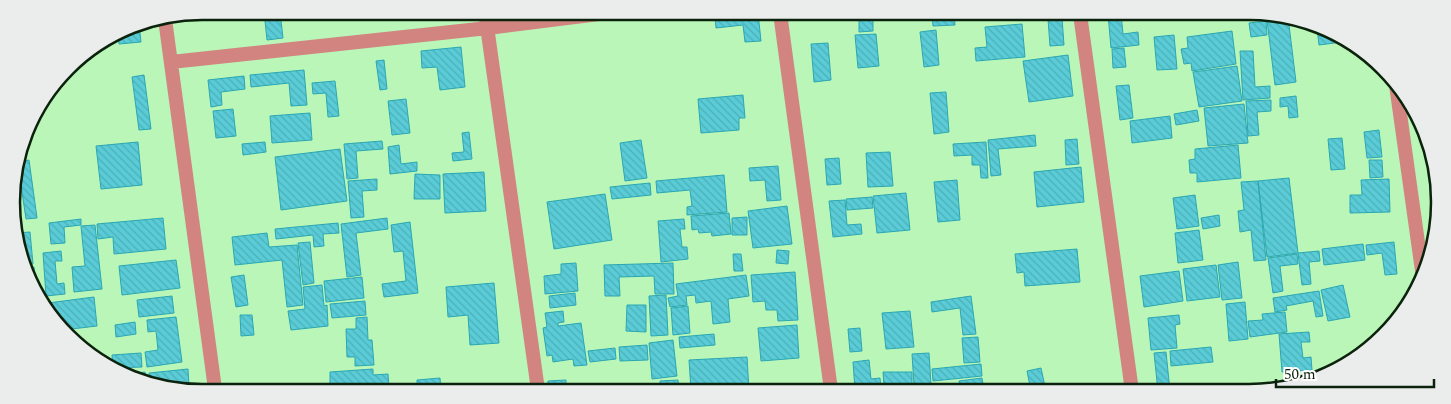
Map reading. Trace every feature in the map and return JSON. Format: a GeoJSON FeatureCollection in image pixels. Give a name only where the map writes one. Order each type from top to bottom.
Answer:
{"type":"FeatureCollection","features":[{"type":"Feature","properties":{"kind":"street"},"geometry":{"type":"LineString","coordinates":[[486,20],[537,384]]}},
{"type":"Feature","properties":{"kind":"street"},"geometry":{"type":"LineString","coordinates":[[171,62],[551,20]]}},
{"type":"Feature","properties":{"kind":"street"},"geometry":{"type":"LineString","coordinates":[[781,20],[830,384]]}},
{"type":"Feature","properties":{"kind":"street"},"geometry":{"type":"LineString","coordinates":[[1081,20],[1131,384]]}},
{"type":"Feature","properties":{"kind":"street"},"geometry":{"type":"LineString","coordinates":[[166,23],[214,384]]}},
{"type":"Feature","properties":{"kind":"street"},"geometry":{"type":"LineString","coordinates":[[1398,98],[1421,262]]}},
{"type":"Feature","properties":{"kind":"building"},"geometry":{"type":"Polygon","coordinates":[[[265,20],[281,20],[283,38],[267,40],[265,20]]]}},
{"type":"Feature","properties":{"kind":"building"},"geometry":{"type":"Polygon","coordinates":[[[715,20],[759,20],[761,41],[745,42],[743,25],[716,28],[715,20]]]}},
{"type":"Feature","properties":{"kind":"building"},"geometry":{"type":"Polygon","coordinates":[[[859,20],[873,20],[873,31],[859,32],[859,20]]]}},
{"type":"Feature","properties":{"kind":"building"},"geometry":{"type":"Polygon","coordinates":[[[932,20],[955,20],[955,25],[933,26],[932,20]]]}},
{"type":"Feature","properties":{"kind":"building"},"geometry":{"type":"Polygon","coordinates":[[[1048,20],[1062,20],[1064,45],[1050,46],[1048,20]]]}},
{"type":"Feature","properties":{"kind":"building"},"geometry":{"type":"Polygon","coordinates":[[[1109,20],[1122,20],[1123,34],[1138,32],[1139,45],[1111,48],[1109,20]]]}},
{"type":"Feature","properties":{"kind":"building"},"geometry":{"type":"Polygon","coordinates":[[[1266,21],[1267,35],[1251,37],[1249,23],[1266,21]]]}},
{"type":"Feature","properties":{"kind":"building"},"geometry":{"type":"Polygon","coordinates":[[[1267,21],[1289,24],[1296,82],[1275,85],[1267,21]]]}},
{"type":"Feature","properties":{"kind":"building"},"geometry":{"type":"Polygon","coordinates":[[[1022,24],[1025,57],[976,61],[975,48],[987,47],[985,27],[1022,24]]]}},
{"type":"Feature","properties":{"kind":"building"},"geometry":{"type":"Polygon","coordinates":[[[936,30],[939,65],[924,67],[920,32],[936,30]]]}},
{"type":"Feature","properties":{"kind":"building"},"geometry":{"type":"Polygon","coordinates":[[[140,31],[141,42],[119,44],[119,40],[140,31]]]}},
{"type":"Feature","properties":{"kind":"building"},"geometry":{"type":"Polygon","coordinates":[[[1232,31],[1236,64],[1192,71],[1191,63],[1184,64],[1181,49],[1188,48],[1187,37],[1232,31]]]}},
{"type":"Feature","properties":{"kind":"building"},"geometry":{"type":"Polygon","coordinates":[[[876,34],[879,66],[858,68],[855,35],[876,34]]]}},
{"type":"Feature","properties":{"kind":"building"},"geometry":{"type":"Polygon","coordinates":[[[1318,34],[1337,43],[1319,45],[1318,34]]]}},
{"type":"Feature","properties":{"kind":"building"},"geometry":{"type":"Polygon","coordinates":[[[1174,35],[1177,69],[1157,70],[1154,37],[1174,35]]]}},
{"type":"Feature","properties":{"kind":"building"},"geometry":{"type":"Polygon","coordinates":[[[828,43],[831,80],[814,82],[811,44],[828,43]]]}},
{"type":"Feature","properties":{"kind":"building"},"geometry":{"type":"Polygon","coordinates":[[[461,47],[465,87],[440,90],[437,67],[422,68],[421,51],[461,47]]]}},
{"type":"Feature","properties":{"kind":"building"},"geometry":{"type":"Polygon","coordinates":[[[1124,48],[1126,67],[1113,68],[1112,49],[1124,48]]]}},
{"type":"Feature","properties":{"kind":"building"},"geometry":{"type":"Polygon","coordinates":[[[1240,51],[1253,51],[1255,87],[1270,86],[1270,98],[1243,100],[1240,51]]]}},
{"type":"Feature","properties":{"kind":"building"},"geometry":{"type":"Polygon","coordinates":[[[1068,55],[1073,96],[1029,102],[1023,61],[1068,55]]]}},
{"type":"Feature","properties":{"kind":"building"},"geometry":{"type":"Polygon","coordinates":[[[384,60],[387,89],[380,90],[376,61],[384,60]]]}},
{"type":"Feature","properties":{"kind":"building"},"geometry":{"type":"Polygon","coordinates":[[[1237,66],[1242,101],[1199,107],[1193,72],[1237,66]]]}},
{"type":"Feature","properties":{"kind":"building"},"geometry":{"type":"Polygon","coordinates":[[[304,70],[307,105],[291,106],[289,83],[251,87],[250,75],[304,70]]]}},
{"type":"Feature","properties":{"kind":"building"},"geometry":{"type":"Polygon","coordinates":[[[144,75],[151,129],[139,130],[132,77],[144,75]]]}},
{"type":"Feature","properties":{"kind":"building"},"geometry":{"type":"Polygon","coordinates":[[[244,76],[245,89],[221,92],[222,105],[211,107],[208,80],[244,76]]]}},
{"type":"Feature","properties":{"kind":"building"},"geometry":{"type":"Polygon","coordinates":[[[335,81],[339,116],[328,117],[326,93],[313,94],[312,83],[335,81]]]}},
{"type":"Feature","properties":{"kind":"building"},"geometry":{"type":"Polygon","coordinates":[[[1129,85],[1133,118],[1120,120],[1116,86],[1129,85]]]}},
{"type":"Feature","properties":{"kind":"building"},"geometry":{"type":"Polygon","coordinates":[[[946,92],[949,132],[934,134],[930,93],[946,92]]]}},
{"type":"Feature","properties":{"kind":"building"},"geometry":{"type":"Polygon","coordinates":[[[743,95],[745,118],[739,118],[739,130],[701,133],[698,99],[743,95]]]}},
{"type":"Feature","properties":{"kind":"building"},"geometry":{"type":"Polygon","coordinates":[[[1296,96],[1298,117],[1289,118],[1288,106],[1280,107],[1280,98],[1296,96]]]}},
{"type":"Feature","properties":{"kind":"building"},"geometry":{"type":"Polygon","coordinates":[[[406,99],[410,133],[392,135],[388,101],[406,99]]]}},
{"type":"Feature","properties":{"kind":"building"},"geometry":{"type":"Polygon","coordinates":[[[1271,100],[1271,111],[1257,112],[1259,135],[1248,136],[1246,101],[1271,100]]]}},
{"type":"Feature","properties":{"kind":"building"},"geometry":{"type":"Polygon","coordinates":[[[1244,104],[1248,143],[1208,146],[1204,108],[1244,104]]]}},
{"type":"Feature","properties":{"kind":"building"},"geometry":{"type":"Polygon","coordinates":[[[233,109],[236,136],[216,138],[213,111],[233,109]]]}},
{"type":"Feature","properties":{"kind":"building"},"geometry":{"type":"Polygon","coordinates":[[[1197,110],[1199,121],[1176,125],[1174,114],[1197,110]]]}},
{"type":"Feature","properties":{"kind":"building"},"geometry":{"type":"Polygon","coordinates":[[[310,113],[312,140],[272,143],[270,116],[310,113]]]}},
{"type":"Feature","properties":{"kind":"building"},"geometry":{"type":"Polygon","coordinates":[[[1170,116],[1172,138],[1132,143],[1130,121],[1170,116]]]}},
{"type":"Feature","properties":{"kind":"building"},"geometry":{"type":"Polygon","coordinates":[[[1379,130],[1382,157],[1367,158],[1364,132],[1379,130]]]}},
{"type":"Feature","properties":{"kind":"building"},"geometry":{"type":"Polygon","coordinates":[[[469,132],[472,159],[453,161],[452,153],[464,152],[462,133],[469,132]]]}},
{"type":"Feature","properties":{"kind":"building"},"geometry":{"type":"Polygon","coordinates":[[[1035,135],[1036,146],[998,149],[1001,175],[991,176],[988,140],[1035,135]]]}},
{"type":"Feature","properties":{"kind":"building"},"geometry":{"type":"Polygon","coordinates":[[[1342,138],[1345,169],[1331,170],[1328,139],[1342,138]]]}},
{"type":"Feature","properties":{"kind":"building"},"geometry":{"type":"Polygon","coordinates":[[[1077,139],[1079,164],[1066,165],[1065,140],[1077,139]]]}},
{"type":"Feature","properties":{"kind":"building"},"geometry":{"type":"Polygon","coordinates":[[[641,140],[647,178],[625,181],[620,143],[641,140]]]}},
{"type":"Feature","properties":{"kind":"building"},"geometry":{"type":"Polygon","coordinates":[[[382,141],[383,149],[356,151],[358,178],[347,179],[344,144],[382,141]]]}},
{"type":"Feature","properties":{"kind":"building"},"geometry":{"type":"Polygon","coordinates":[[[138,142],[142,185],[101,189],[96,146],[138,142]]]}},
{"type":"Feature","properties":{"kind":"building"},"geometry":{"type":"Polygon","coordinates":[[[265,142],[266,152],[243,155],[242,144],[265,142]]]}},
{"type":"Feature","properties":{"kind":"building"},"geometry":{"type":"Polygon","coordinates":[[[986,142],[988,178],[981,178],[980,165],[972,165],[972,155],[954,156],[953,144],[986,142]]]}},
{"type":"Feature","properties":{"kind":"building"},"geometry":{"type":"Polygon","coordinates":[[[399,145],[401,164],[417,162],[417,171],[390,174],[388,147],[399,145]]]}},
{"type":"Feature","properties":{"kind":"building"},"geometry":{"type":"Polygon","coordinates":[[[1238,145],[1241,178],[1197,182],[1197,173],[1190,173],[1189,160],[1195,159],[1195,149],[1238,145]]]}},
{"type":"Feature","properties":{"kind":"building"},"geometry":{"type":"Polygon","coordinates":[[[340,149],[347,201],[281,210],[275,157],[340,149]]]}},
{"type":"Feature","properties":{"kind":"building"},"geometry":{"type":"Polygon","coordinates":[[[890,152],[893,186],[868,187],[866,153],[890,152]]]}},
{"type":"Feature","properties":{"kind":"building"},"geometry":{"type":"Polygon","coordinates":[[[839,158],[841,184],[827,185],[825,159],[839,158]]]}},
{"type":"Feature","properties":{"kind":"building"},"geometry":{"type":"Polygon","coordinates":[[[29,160],[37,218],[26,219],[21,185],[24,161],[29,160]]]}},
{"type":"Feature","properties":{"kind":"building"},"geometry":{"type":"Polygon","coordinates":[[[1369,160],[1382,160],[1383,177],[1370,178],[1369,160]]]}},
{"type":"Feature","properties":{"kind":"building"},"geometry":{"type":"Polygon","coordinates":[[[778,166],[781,200],[767,201],[765,180],[750,181],[749,168],[778,166]]]}},
{"type":"Feature","properties":{"kind":"building"},"geometry":{"type":"Polygon","coordinates":[[[1081,167],[1084,202],[1037,207],[1034,172],[1081,167]]]}},
{"type":"Feature","properties":{"kind":"building"},"geometry":{"type":"Polygon","coordinates":[[[484,172],[486,211],[445,213],[443,174],[484,172]]]}},
{"type":"Feature","properties":{"kind":"building"},"geometry":{"type":"Polygon","coordinates":[[[415,174],[440,175],[440,199],[414,199],[415,174]]]}},
{"type":"Feature","properties":{"kind":"building"},"geometry":{"type":"Polygon","coordinates":[[[724,175],[727,212],[687,215],[687,207],[692,206],[690,190],[657,193],[656,181],[724,175]]]}},
{"type":"Feature","properties":{"kind":"building"},"geometry":{"type":"Polygon","coordinates":[[[1289,178],[1298,253],[1267,257],[1258,181],[1289,178]]]}},
{"type":"Feature","properties":{"kind":"building"},"geometry":{"type":"Polygon","coordinates":[[[377,179],[377,190],[362,191],[364,217],[351,218],[348,181],[377,179]]]}},
{"type":"Feature","properties":{"kind":"building"},"geometry":{"type":"Polygon","coordinates":[[[1389,179],[1390,212],[1350,213],[1350,195],[1362,195],[1361,180],[1389,179]]]}},
{"type":"Feature","properties":{"kind":"building"},"geometry":{"type":"Polygon","coordinates":[[[957,180],[960,220],[938,222],[934,182],[957,180]]]}},
{"type":"Feature","properties":{"kind":"building"},"geometry":{"type":"Polygon","coordinates":[[[1258,181],[1266,260],[1254,261],[1251,230],[1240,232],[1238,211],[1244,210],[1241,182],[1258,181]]]}},
{"type":"Feature","properties":{"kind":"building"},"geometry":{"type":"Polygon","coordinates":[[[650,183],[651,195],[612,199],[610,187],[650,183]]]}},
{"type":"Feature","properties":{"kind":"building"},"geometry":{"type":"Polygon","coordinates":[[[906,193],[910,230],[877,233],[873,196],[906,193]]]}},
{"type":"Feature","properties":{"kind":"building"},"geometry":{"type":"Polygon","coordinates":[[[605,194],[612,240],[554,249],[547,202],[605,194]]]}},
{"type":"Feature","properties":{"kind":"building"},"geometry":{"type":"Polygon","coordinates":[[[1195,195],[1199,226],[1177,229],[1173,198],[1195,195]]]}},
{"type":"Feature","properties":{"kind":"building"},"geometry":{"type":"Polygon","coordinates":[[[872,197],[873,208],[847,210],[846,199],[872,197]]]}},
{"type":"Feature","properties":{"kind":"building"},"geometry":{"type":"Polygon","coordinates":[[[845,200],[847,225],[861,224],[862,234],[833,237],[829,201],[845,200]]]}},
{"type":"Feature","properties":{"kind":"building"},"geometry":{"type":"Polygon","coordinates":[[[787,206],[792,244],[753,248],[748,211],[787,206]]]}},
{"type":"Feature","properties":{"kind":"building"},"geometry":{"type":"Polygon","coordinates":[[[729,213],[731,234],[712,236],[711,232],[699,233],[698,229],[692,230],[691,216],[729,213]]]}},
{"type":"Feature","properties":{"kind":"building"},"geometry":{"type":"Polygon","coordinates":[[[1219,215],[1220,226],[1203,229],[1201,218],[1219,215]]]}},
{"type":"Feature","properties":{"kind":"building"},"geometry":{"type":"Polygon","coordinates":[[[747,217],[747,235],[732,235],[732,218],[747,217]]]}},
{"type":"Feature","properties":{"kind":"building"},"geometry":{"type":"Polygon","coordinates":[[[163,218],[166,249],[114,254],[113,237],[98,239],[97,224],[163,218]]]}},
{"type":"Feature","properties":{"kind":"building"},"geometry":{"type":"Polygon","coordinates":[[[387,218],[388,229],[356,233],[361,275],[347,277],[341,224],[387,218]]]}},
{"type":"Feature","properties":{"kind":"building"},"geometry":{"type":"Polygon","coordinates":[[[81,219],[81,225],[64,227],[65,243],[51,244],[49,223],[81,219]]]}},
{"type":"Feature","properties":{"kind":"building"},"geometry":{"type":"Polygon","coordinates":[[[684,219],[685,229],[680,229],[682,247],[687,247],[688,259],[661,262],[658,221],[684,219]]]}},
{"type":"Feature","properties":{"kind":"building"},"geometry":{"type":"Polygon","coordinates":[[[410,222],[418,293],[384,297],[382,284],[406,281],[403,251],[394,252],[391,225],[410,222]]]}},
{"type":"Feature","properties":{"kind":"building"},"geometry":{"type":"Polygon","coordinates":[[[338,223],[339,233],[323,234],[324,246],[314,247],[313,235],[276,239],[275,229],[338,223]]]}},
{"type":"Feature","properties":{"kind":"building"},"geometry":{"type":"Polygon","coordinates":[[[95,225],[102,289],[74,292],[72,267],[85,266],[81,226],[95,225]]]}},
{"type":"Feature","properties":{"kind":"building"},"geometry":{"type":"Polygon","coordinates":[[[1199,230],[1203,260],[1178,263],[1175,233],[1199,230]]]}},
{"type":"Feature","properties":{"kind":"building"},"geometry":{"type":"Polygon","coordinates":[[[30,232],[33,264],[31,264],[26,249],[23,233],[30,232]]]}},
{"type":"Feature","properties":{"kind":"building"},"geometry":{"type":"Polygon","coordinates":[[[267,233],[269,247],[297,245],[303,305],[287,307],[282,260],[235,265],[232,237],[267,233]]]}},
{"type":"Feature","properties":{"kind":"building"},"geometry":{"type":"Polygon","coordinates":[[[310,242],[314,283],[303,285],[298,243],[310,242]]]}},
{"type":"Feature","properties":{"kind":"building"},"geometry":{"type":"Polygon","coordinates":[[[1394,242],[1397,274],[1385,275],[1382,253],[1367,255],[1366,245],[1394,242]]]}},
{"type":"Feature","properties":{"kind":"building"},"geometry":{"type":"Polygon","coordinates":[[[1363,244],[1365,260],[1324,265],[1322,249],[1363,244]]]}},
{"type":"Feature","properties":{"kind":"building"},"geometry":{"type":"Polygon","coordinates":[[[1077,249],[1080,282],[1025,286],[1024,272],[1017,273],[1015,254],[1077,249]]]}},
{"type":"Feature","properties":{"kind":"building"},"geometry":{"type":"Polygon","coordinates":[[[777,250],[789,251],[788,264],[776,263],[777,250]]]}},
{"type":"Feature","properties":{"kind":"building"},"geometry":{"type":"Polygon","coordinates":[[[61,251],[62,261],[55,261],[57,284],[64,283],[65,294],[46,296],[43,253],[61,251]]]}},
{"type":"Feature","properties":{"kind":"building"},"geometry":{"type":"Polygon","coordinates":[[[1319,251],[1320,261],[1309,262],[1311,284],[1302,285],[1298,253],[1319,251]]]}},
{"type":"Feature","properties":{"kind":"building"},"geometry":{"type":"Polygon","coordinates":[[[733,254],[741,254],[743,271],[734,271],[733,254]]]}},
{"type":"Feature","properties":{"kind":"building"},"geometry":{"type":"Polygon","coordinates":[[[1297,254],[1298,264],[1280,266],[1283,291],[1273,293],[1268,258],[1297,254]]]}},
{"type":"Feature","properties":{"kind":"building"},"geometry":{"type":"Polygon","coordinates":[[[176,260],[180,288],[122,295],[119,266],[176,260]]]}},
{"type":"Feature","properties":{"kind":"building"},"geometry":{"type":"Polygon","coordinates":[[[1238,262],[1242,298],[1222,300],[1218,265],[1238,262]]]}},
{"type":"Feature","properties":{"kind":"building"},"geometry":{"type":"Polygon","coordinates":[[[576,263],[578,291],[545,294],[544,276],[561,274],[561,264],[576,263]]]}},
{"type":"Feature","properties":{"kind":"building"},"geometry":{"type":"Polygon","coordinates":[[[673,263],[674,294],[655,294],[654,276],[619,277],[620,296],[605,296],[604,265],[673,263]]]}},
{"type":"Feature","properties":{"kind":"building"},"geometry":{"type":"Polygon","coordinates":[[[1216,265],[1220,297],[1187,301],[1183,269],[1216,265]]]}},
{"type":"Feature","properties":{"kind":"building"},"geometry":{"type":"Polygon","coordinates":[[[1179,271],[1183,301],[1144,307],[1140,276],[1179,271]]]}},
{"type":"Feature","properties":{"kind":"building"},"geometry":{"type":"Polygon","coordinates":[[[795,272],[798,320],[778,321],[777,310],[766,310],[765,301],[753,302],[751,275],[795,272]]]}},
{"type":"Feature","properties":{"kind":"building"},"geometry":{"type":"Polygon","coordinates":[[[244,275],[248,305],[236,307],[231,277],[244,275]]]}},
{"type":"Feature","properties":{"kind":"building"},"geometry":{"type":"Polygon","coordinates":[[[746,275],[749,296],[728,299],[730,322],[713,324],[711,301],[696,303],[695,295],[686,296],[687,305],[670,307],[668,298],[678,296],[676,284],[746,275]]]}},
{"type":"Feature","properties":{"kind":"building"},"geometry":{"type":"Polygon","coordinates":[[[362,277],[364,298],[326,302],[324,281],[362,277]]]}},
{"type":"Feature","properties":{"kind":"building"},"geometry":{"type":"Polygon","coordinates":[[[494,283],[499,343],[470,345],[468,315],[448,317],[446,287],[494,283]]]}},
{"type":"Feature","properties":{"kind":"building"},"geometry":{"type":"Polygon","coordinates":[[[322,285],[324,306],[327,305],[328,326],[291,330],[288,311],[305,309],[303,287],[322,285]]]}},
{"type":"Feature","properties":{"kind":"building"},"geometry":{"type":"Polygon","coordinates":[[[1343,285],[1350,317],[1328,321],[1321,290],[1343,285]]]}},
{"type":"Feature","properties":{"kind":"building"},"geometry":{"type":"Polygon","coordinates":[[[1319,291],[1323,316],[1316,317],[1313,301],[1286,306],[1287,310],[1275,312],[1273,298],[1319,291]]]}},
{"type":"Feature","properties":{"kind":"building"},"geometry":{"type":"Polygon","coordinates":[[[575,293],[576,305],[550,308],[549,296],[575,293]]]}},
{"type":"Feature","properties":{"kind":"building"},"geometry":{"type":"Polygon","coordinates":[[[666,295],[668,335],[651,336],[649,296],[666,295]]]}},
{"type":"Feature","properties":{"kind":"building"},"geometry":{"type":"Polygon","coordinates":[[[172,296],[174,313],[139,317],[137,300],[172,296]]]}},
{"type":"Feature","properties":{"kind":"building"},"geometry":{"type":"Polygon","coordinates":[[[971,296],[976,334],[963,335],[960,308],[932,312],[931,302],[971,296]]]}},
{"type":"Feature","properties":{"kind":"building"},"geometry":{"type":"Polygon","coordinates":[[[94,297],[97,326],[71,329],[51,303],[94,297]]]}},
{"type":"Feature","properties":{"kind":"building"},"geometry":{"type":"Polygon","coordinates":[[[365,301],[366,315],[332,318],[330,304],[365,301]]]}},
{"type":"Feature","properties":{"kind":"building"},"geometry":{"type":"Polygon","coordinates":[[[1245,302],[1248,339],[1229,341],[1226,304],[1245,302]]]}},
{"type":"Feature","properties":{"kind":"building"},"geometry":{"type":"Polygon","coordinates":[[[627,305],[646,305],[646,332],[626,331],[627,305]]]}},
{"type":"Feature","properties":{"kind":"building"},"geometry":{"type":"Polygon","coordinates":[[[688,306],[690,333],[673,335],[671,308],[688,306]]]}},
{"type":"Feature","properties":{"kind":"building"},"geometry":{"type":"Polygon","coordinates":[[[563,311],[564,322],[558,323],[558,326],[581,323],[587,365],[574,366],[573,359],[553,362],[552,355],[547,356],[543,328],[547,327],[545,313],[563,311]]]}},
{"type":"Feature","properties":{"kind":"building"},"geometry":{"type":"Polygon","coordinates":[[[910,311],[914,347],[886,349],[882,313],[910,311]]]}},
{"type":"Feature","properties":{"kind":"building"},"geometry":{"type":"Polygon","coordinates":[[[1285,312],[1287,332],[1250,337],[1248,321],[1263,320],[1262,314],[1285,312]]]}},
{"type":"Feature","properties":{"kind":"building"},"geometry":{"type":"Polygon","coordinates":[[[240,315],[252,315],[254,335],[241,336],[240,315]]]}},
{"type":"Feature","properties":{"kind":"building"},"geometry":{"type":"Polygon","coordinates":[[[1179,315],[1180,324],[1175,325],[1177,348],[1151,350],[1148,318],[1179,315]]]}},
{"type":"Feature","properties":{"kind":"building"},"geometry":{"type":"Polygon","coordinates":[[[176,317],[182,362],[147,367],[145,352],[158,350],[156,331],[148,332],[147,320],[176,317]]]}},
{"type":"Feature","properties":{"kind":"building"},"geometry":{"type":"Polygon","coordinates":[[[367,317],[368,340],[372,340],[374,365],[355,366],[355,357],[347,357],[346,329],[356,329],[356,318],[367,317]]]}},
{"type":"Feature","properties":{"kind":"building"},"geometry":{"type":"Polygon","coordinates":[[[135,322],[136,334],[116,337],[115,325],[135,322]]]}},
{"type":"Feature","properties":{"kind":"building"},"geometry":{"type":"Polygon","coordinates":[[[797,325],[799,358],[761,361],[758,328],[797,325]]]}},
{"type":"Feature","properties":{"kind":"building"},"geometry":{"type":"Polygon","coordinates":[[[860,328],[862,351],[850,352],[848,329],[860,328]]]}},
{"type":"Feature","properties":{"kind":"building"},"geometry":{"type":"Polygon","coordinates":[[[1309,332],[1310,342],[1301,342],[1303,358],[1311,357],[1312,370],[1282,372],[1279,334],[1309,332]]]}},
{"type":"Feature","properties":{"kind":"building"},"geometry":{"type":"Polygon","coordinates":[[[714,334],[715,345],[680,348],[679,337],[714,334]]]}},
{"type":"Feature","properties":{"kind":"building"},"geometry":{"type":"Polygon","coordinates":[[[978,337],[980,362],[964,363],[962,338],[978,337]]]}},
{"type":"Feature","properties":{"kind":"building"},"geometry":{"type":"Polygon","coordinates":[[[673,340],[677,376],[652,379],[649,343],[673,340]]]}},
{"type":"Feature","properties":{"kind":"building"},"geometry":{"type":"Polygon","coordinates":[[[647,345],[648,360],[620,361],[619,347],[647,345]]]}},
{"type":"Feature","properties":{"kind":"building"},"geometry":{"type":"Polygon","coordinates":[[[1211,347],[1213,362],[1171,366],[1170,351],[1211,347]]]}},
{"type":"Feature","properties":{"kind":"building"},"geometry":{"type":"Polygon","coordinates":[[[615,348],[616,359],[590,362],[588,351],[615,348]]]}},
{"type":"Feature","properties":{"kind":"building"},"geometry":{"type":"Polygon","coordinates":[[[1166,352],[1169,384],[1157,384],[1154,353],[1166,352]]]}},
{"type":"Feature","properties":{"kind":"building"},"geometry":{"type":"Polygon","coordinates":[[[141,353],[142,367],[127,368],[112,361],[112,355],[141,353]]]}},
{"type":"Feature","properties":{"kind":"building"},"geometry":{"type":"Polygon","coordinates":[[[929,353],[931,384],[914,384],[912,354],[929,353]]]}},
{"type":"Feature","properties":{"kind":"building"},"geometry":{"type":"Polygon","coordinates":[[[747,357],[749,384],[691,384],[689,360],[747,357]]]}},
{"type":"Feature","properties":{"kind":"building"},"geometry":{"type":"Polygon","coordinates":[[[869,360],[871,379],[880,378],[881,384],[855,384],[853,362],[869,360]]]}},
{"type":"Feature","properties":{"kind":"building"},"geometry":{"type":"Polygon","coordinates":[[[981,364],[982,376],[933,381],[932,369],[981,364]]]}},
{"type":"Feature","properties":{"kind":"building"},"geometry":{"type":"Polygon","coordinates":[[[1041,368],[1044,384],[1030,384],[1027,371],[1041,368]]]}},
{"type":"Feature","properties":{"kind":"building"},"geometry":{"type":"Polygon","coordinates":[[[188,369],[189,384],[166,381],[149,376],[149,373],[188,369]]]}},
{"type":"Feature","properties":{"kind":"building"},"geometry":{"type":"Polygon","coordinates":[[[373,369],[373,375],[388,374],[389,384],[330,384],[330,372],[373,369]]]}},
{"type":"Feature","properties":{"kind":"building"},"geometry":{"type":"Polygon","coordinates":[[[883,372],[912,372],[912,384],[884,384],[883,372]]]}},
{"type":"Feature","properties":{"kind":"building"},"geometry":{"type":"Polygon","coordinates":[[[440,378],[440,384],[417,384],[417,380],[440,378]]]}},
{"type":"Feature","properties":{"kind":"building"},"geometry":{"type":"Polygon","coordinates":[[[982,378],[983,384],[959,384],[959,381],[982,378]]]}},
{"type":"Feature","properties":{"kind":"building"},"geometry":{"type":"Polygon","coordinates":[[[566,380],[566,384],[548,384],[548,381],[566,380]]]}},
{"type":"Feature","properties":{"kind":"building"},"geometry":{"type":"Polygon","coordinates":[[[678,380],[678,384],[660,384],[660,381],[678,380]]]}}]}
